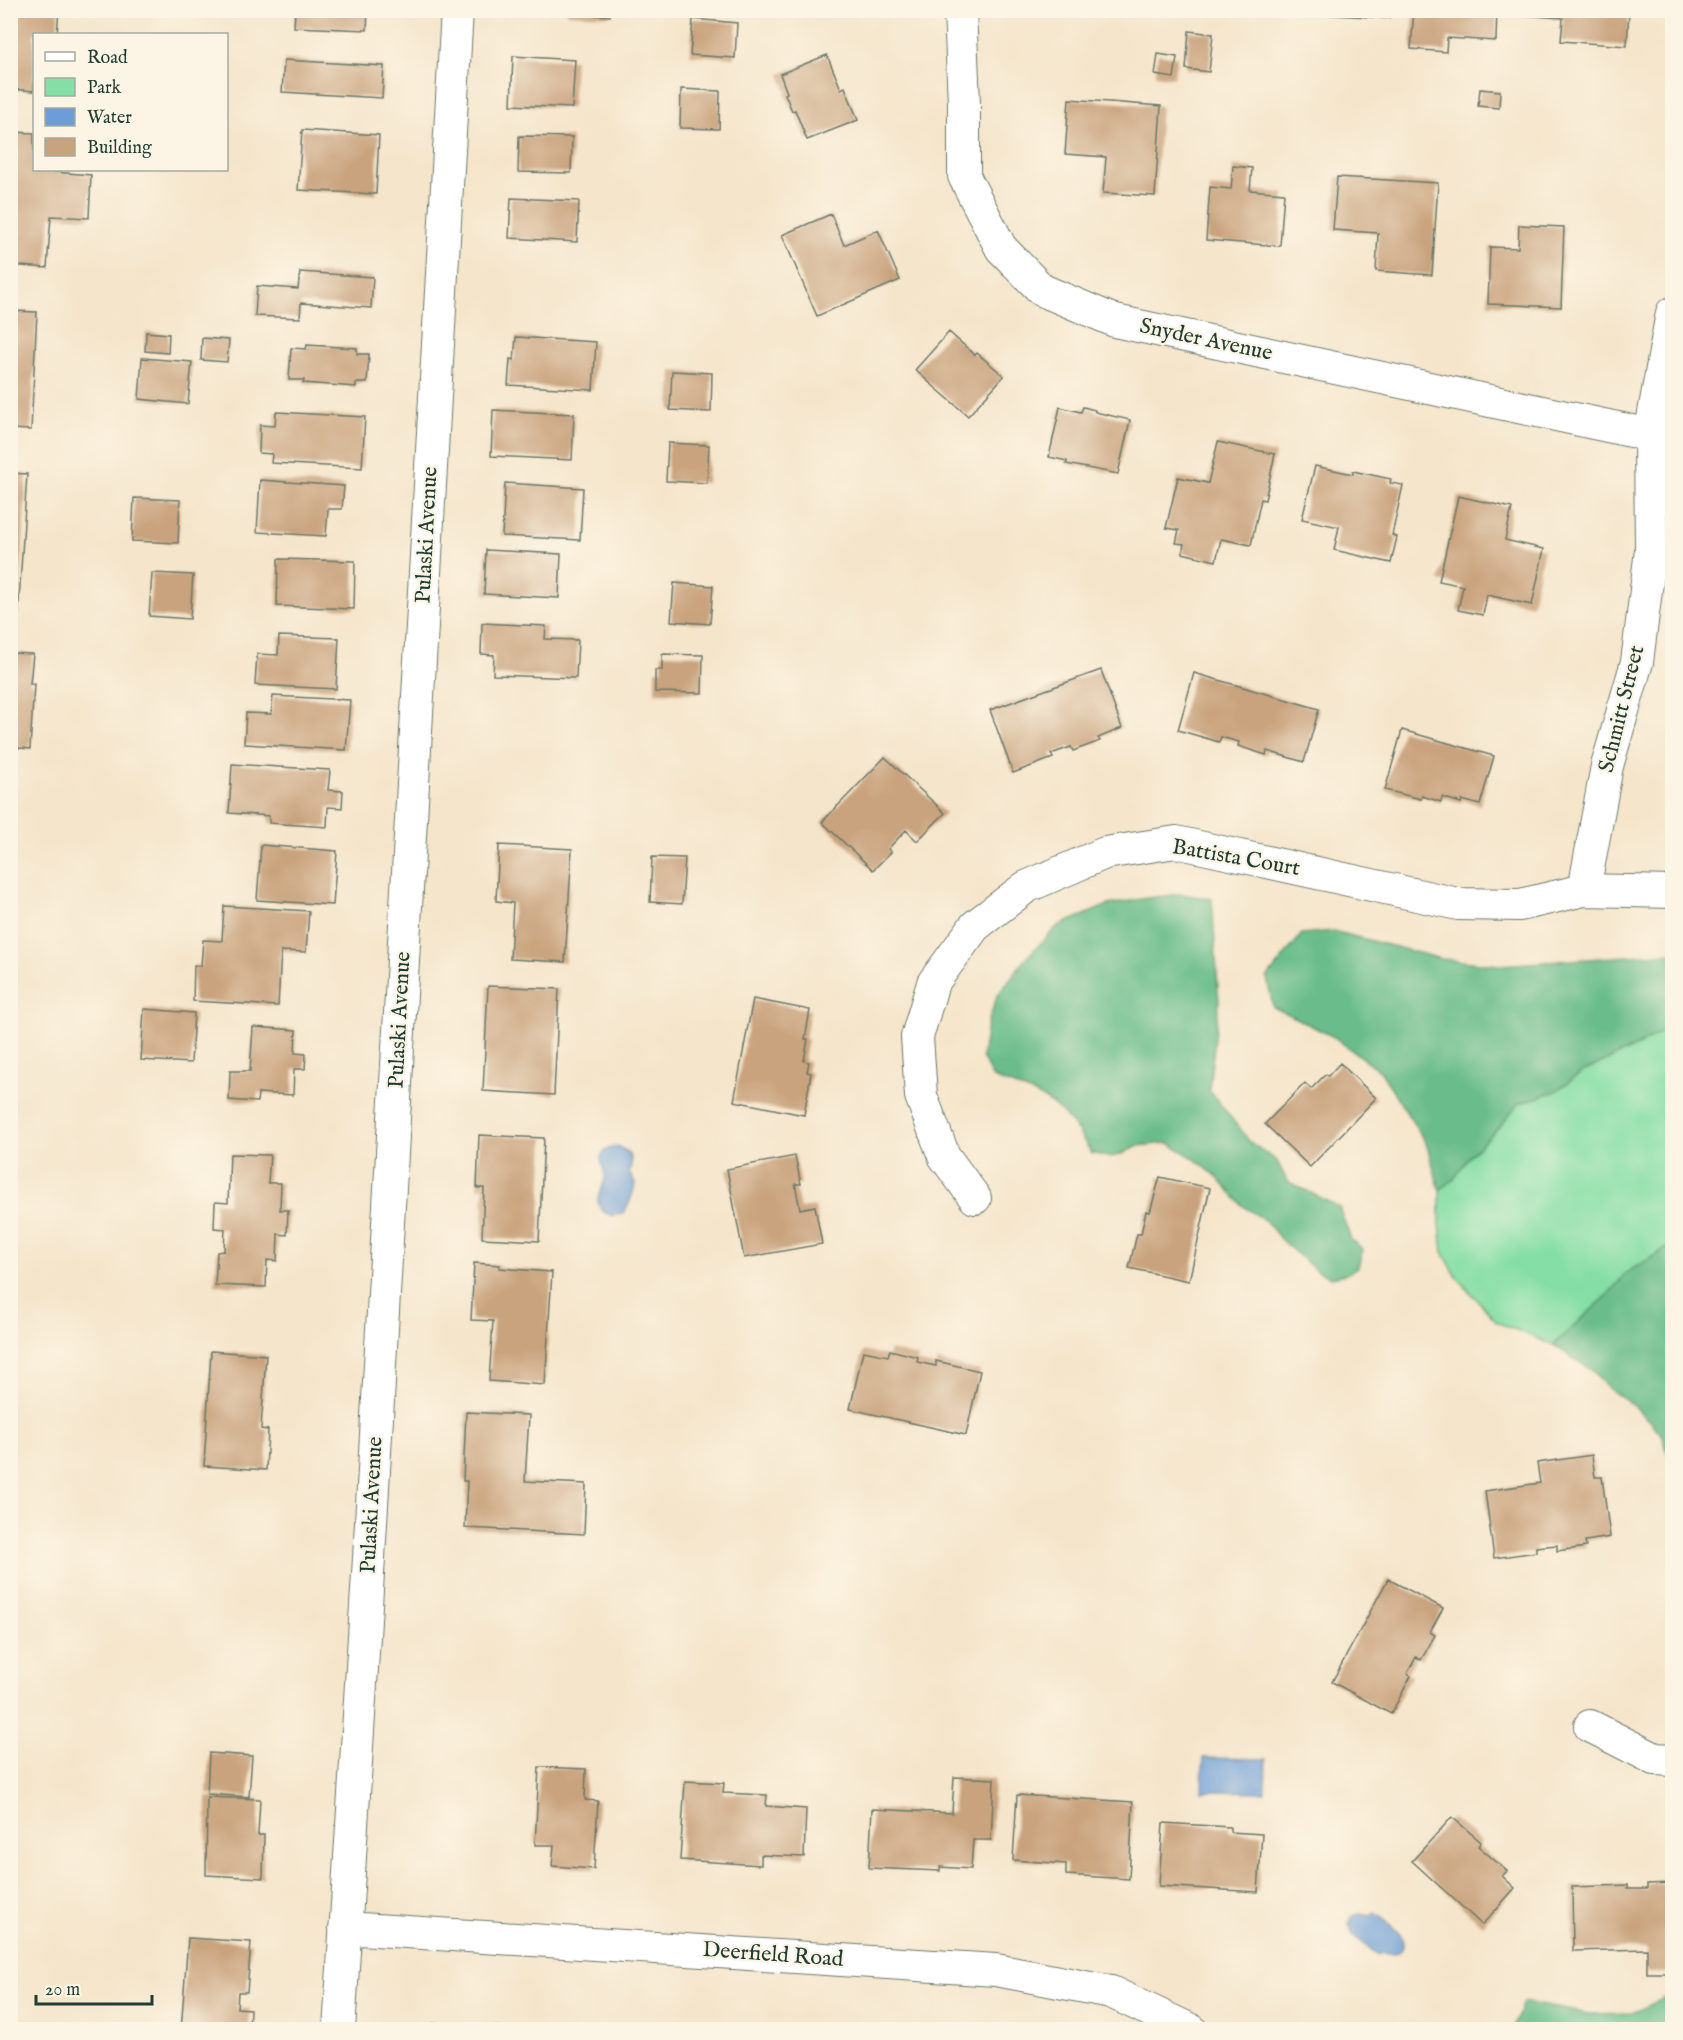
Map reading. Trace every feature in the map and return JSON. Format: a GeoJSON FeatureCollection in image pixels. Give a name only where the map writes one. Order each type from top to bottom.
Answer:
{"type":"FeatureCollection","features":[{"type":"Feature","properties":{"kind":"street","name":"Pulaski Avenue"},"geometry":{"type":"LineString","coordinates":[[339,2030],[370,1546],[457,10]]}},
{"type":"Feature","properties":{"kind":"street","name":"Snyder Avenue"},"geometry":{"type":"LineString","coordinates":[[960,10],[964,176],[1001,248],[1042,290],[1115,321],[1661,438]]}},
{"type":"Feature","properties":{"kind":"street","name":"Schmitt Street"},"geometry":{"type":"LineString","coordinates":[[1584,890],[1607,765],[1637,662],[1651,550],[1672,313]]}},
{"type":"Feature","properties":{"kind":"street","name":"Battista Court"},"geometry":{"type":"LineString","coordinates":[[975,1198],[944,1156],[921,1096],[917,1037],[933,983],[975,926],[1026,887],[1105,853],[1176,842],[1458,904],[1521,904],[1584,890],[1672,892]]}},
{"type":"Feature","properties":{"kind":"street"},"geometry":{"type":"LineString","coordinates":[[1590,1726],[1655,1759],[1672,1760]]}},
{"type":"Feature","properties":{"kind":"street","name":"Deerfield Road"},"geometry":{"type":"LineString","coordinates":[[345,1928],[996,1970],[1111,1992],[1191,2030]]}},
{"type":"Feature","properties":{"kind":"green space"},"geometry":{"type":"Polygon","coordinates":[[[1181,894],[1212,899],[1219,1003],[1209,1090],[1250,1142],[1277,1161],[1287,1181],[1339,1207],[1351,1240],[1363,1249],[1358,1267],[1346,1274],[1331,1277],[1317,1271],[1281,1240],[1267,1222],[1242,1205],[1216,1176],[1169,1143],[1136,1146],[1121,1155],[1108,1157],[1091,1153],[1075,1128],[1054,1106],[1037,1095],[992,1077],[982,1057],[987,1026],[997,996],[1025,959],[1058,926],[1108,905],[1181,894]]]}},
{"type":"Feature","properties":{"kind":"green space"},"geometry":{"type":"Polygon","coordinates":[[[1333,931],[1442,959],[1499,965],[1672,953],[1672,1025],[1639,1045],[1582,1072],[1556,1091],[1518,1104],[1501,1125],[1470,1155],[1454,1179],[1440,1190],[1426,1143],[1381,1072],[1334,1037],[1273,1007],[1267,978],[1302,934],[1333,931]]]}},
{"type":"Feature","properties":{"kind":"green space"},"geometry":{"type":"Polygon","coordinates":[[[1672,1025],[1672,1245],[1626,1273],[1607,1296],[1553,1345],[1497,1322],[1457,1277],[1443,1252],[1440,1190],[1454,1179],[1470,1155],[1501,1125],[1518,1104],[1556,1091],[1582,1072],[1639,1045],[1672,1025]]]}},
{"type":"Feature","properties":{"kind":"green space"},"geometry":{"type":"Polygon","coordinates":[[[1672,1245],[1672,1460],[1662,1434],[1635,1407],[1609,1389],[1593,1371],[1553,1345],[1607,1296],[1626,1273],[1672,1245]]]}},
{"type":"Feature","properties":{"kind":"green space"},"geometry":{"type":"Polygon","coordinates":[[[1672,1995],[1672,2029],[1513,2029],[1523,2002],[1589,2014],[1632,2013],[1672,1995]]]}},
{"type":"Feature","properties":{"kind":"water"},"geometry":{"type":"Polygon","coordinates":[[[613,1147],[623,1149],[629,1154],[631,1167],[629,1172],[635,1183],[627,1207],[623,1213],[618,1215],[605,1213],[598,1201],[605,1178],[601,1157],[613,1147]]]}},
{"type":"Feature","properties":{"kind":"water"},"geometry":{"type":"Polygon","coordinates":[[[1203,1758],[1266,1759],[1265,1792],[1202,1791],[1203,1758]]]}},
{"type":"Feature","properties":{"kind":"water"},"geometry":{"type":"Polygon","coordinates":[[[1359,1913],[1371,1916],[1375,1913],[1389,1923],[1403,1940],[1400,1952],[1386,1954],[1381,1952],[1378,1955],[1353,1935],[1349,1924],[1352,1917],[1359,1913]]]}},
{"type":"Feature","properties":{"kind":"building"},"geometry":{"type":"Polygon","coordinates":[[[10,10],[59,10],[57,33],[33,33],[33,91],[10,89],[10,10]]]}},
{"type":"Feature","properties":{"kind":"building"},"geometry":{"type":"Polygon","coordinates":[[[295,10],[368,10],[367,30],[294,27],[295,10]]]}},
{"type":"Feature","properties":{"kind":"building"},"geometry":{"type":"Polygon","coordinates":[[[567,10],[611,10],[610,16],[567,14],[567,10]]]}},
{"type":"Feature","properties":{"kind":"building"},"geometry":{"type":"Polygon","coordinates":[[[1297,10],[1389,10],[1389,18],[1297,13],[1297,10]]]}},
{"type":"Feature","properties":{"kind":"building"},"geometry":{"type":"Polygon","coordinates":[[[1414,10],[1497,10],[1496,41],[1447,38],[1446,52],[1411,49],[1414,10]]]}},
{"type":"Feature","properties":{"kind":"building"},"geometry":{"type":"Polygon","coordinates":[[[1522,10],[1629,10],[1627,46],[1561,41],[1563,18],[1522,15],[1522,10]]]}},
{"type":"Feature","properties":{"kind":"building"},"geometry":{"type":"Polygon","coordinates":[[[693,19],[737,23],[735,58],[690,55],[693,19]]]}},
{"type":"Feature","properties":{"kind":"building"},"geometry":{"type":"Polygon","coordinates":[[[1189,31],[1213,34],[1209,72],[1186,69],[1189,31]]]}},
{"type":"Feature","properties":{"kind":"building"},"geometry":{"type":"Polygon","coordinates":[[[1158,54],[1177,57],[1174,78],[1155,75],[1158,54]]]}},
{"type":"Feature","properties":{"kind":"building"},"geometry":{"type":"Polygon","coordinates":[[[827,55],[841,89],[845,87],[858,120],[807,140],[795,110],[792,111],[785,94],[787,93],[780,74],[827,55]]]}},
{"type":"Feature","properties":{"kind":"building"},"geometry":{"type":"Polygon","coordinates":[[[513,56],[575,60],[572,108],[511,105],[513,56]]]}},
{"type":"Feature","properties":{"kind":"building"},"geometry":{"type":"Polygon","coordinates":[[[284,60],[384,66],[382,98],[282,92],[284,60]]]}},
{"type":"Feature","properties":{"kind":"building"},"geometry":{"type":"Polygon","coordinates":[[[681,89],[720,91],[719,129],[680,128],[681,89]]]}},
{"type":"Feature","properties":{"kind":"building"},"geometry":{"type":"Polygon","coordinates":[[[1480,89],[1500,91],[1499,108],[1478,106],[1480,89]]]}},
{"type":"Feature","properties":{"kind":"building"},"geometry":{"type":"Polygon","coordinates":[[[1069,99],[1161,106],[1155,196],[1103,193],[1106,157],[1065,154],[1069,99]]]}},
{"type":"Feature","properties":{"kind":"building"},"geometry":{"type":"Polygon","coordinates":[[[302,130],[379,135],[376,194],[298,190],[302,130]]]}},
{"type":"Feature","properties":{"kind":"building"},"geometry":{"type":"Polygon","coordinates":[[[10,132],[33,133],[33,171],[91,175],[89,218],[51,216],[47,268],[10,265],[10,132]]]}},
{"type":"Feature","properties":{"kind":"building"},"geometry":{"type":"Polygon","coordinates":[[[519,136],[572,137],[571,173],[518,172],[519,136]]]}},
{"type":"Feature","properties":{"kind":"building"},"geometry":{"type":"Polygon","coordinates":[[[1233,166],[1252,168],[1250,190],[1284,193],[1280,246],[1206,240],[1210,187],[1231,189],[1233,166]]]}},
{"type":"Feature","properties":{"kind":"building"},"geometry":{"type":"Polygon","coordinates":[[[1337,177],[1438,183],[1432,275],[1376,271],[1378,233],[1333,230],[1337,177]]]}},
{"type":"Feature","properties":{"kind":"building"},"geometry":{"type":"Polygon","coordinates":[[[511,198],[579,201],[577,242],[509,238],[511,198]]]}},
{"type":"Feature","properties":{"kind":"building"},"geometry":{"type":"Polygon","coordinates":[[[831,214],[844,245],[878,230],[900,280],[817,316],[782,235],[831,214]]]}},
{"type":"Feature","properties":{"kind":"building"},"geometry":{"type":"Polygon","coordinates":[[[1519,225],[1564,227],[1561,307],[1488,304],[1490,247],[1518,248],[1519,225]]]}},
{"type":"Feature","properties":{"kind":"building"},"geometry":{"type":"Polygon","coordinates":[[[300,272],[373,277],[371,308],[301,303],[300,318],[255,316],[257,286],[298,289],[300,272]]]}},
{"type":"Feature","properties":{"kind":"building"},"geometry":{"type":"Polygon","coordinates":[[[10,311],[37,312],[31,430],[10,429],[10,311]]]}},
{"type":"Feature","properties":{"kind":"building"},"geometry":{"type":"Polygon","coordinates":[[[146,332],[169,334],[168,353],[145,351],[146,332]]]}},
{"type":"Feature","properties":{"kind":"building"},"geometry":{"type":"Polygon","coordinates":[[[949,332],[1004,376],[968,416],[915,370],[949,332]]]}},
{"type":"Feature","properties":{"kind":"building"},"geometry":{"type":"Polygon","coordinates":[[[516,337],[596,342],[593,390],[508,385],[510,359],[514,360],[516,337]]]}},
{"type":"Feature","properties":{"kind":"building"},"geometry":{"type":"Polygon","coordinates":[[[202,338],[229,340],[227,362],[201,360],[202,338]]]}},
{"type":"Feature","properties":{"kind":"building"},"geometry":{"type":"Polygon","coordinates":[[[307,345],[357,348],[357,354],[369,354],[367,383],[356,383],[356,387],[289,380],[291,348],[306,349],[307,345]]]}},
{"type":"Feature","properties":{"kind":"building"},"geometry":{"type":"Polygon","coordinates":[[[142,358],[192,362],[188,404],[139,399],[142,358]]]}},
{"type":"Feature","properties":{"kind":"building"},"geometry":{"type":"Polygon","coordinates":[[[672,371],[712,373],[711,412],[670,410],[672,371]]]}},
{"type":"Feature","properties":{"kind":"building"},"geometry":{"type":"Polygon","coordinates":[[[1060,407],[1081,412],[1083,407],[1130,420],[1118,474],[1066,464],[1067,461],[1049,457],[1060,407]]]}},
{"type":"Feature","properties":{"kind":"building"},"geometry":{"type":"Polygon","coordinates":[[[493,410],[574,414],[572,460],[491,456],[493,410]]]}},
{"type":"Feature","properties":{"kind":"building"},"geometry":{"type":"Polygon","coordinates":[[[276,412],[365,417],[362,468],[271,463],[272,454],[259,453],[260,425],[275,426],[276,412]]]}},
{"type":"Feature","properties":{"kind":"building"},"geometry":{"type":"Polygon","coordinates":[[[1218,442],[1275,454],[1265,500],[1261,499],[1251,545],[1221,539],[1216,561],[1182,553],[1184,544],[1176,543],[1179,530],[1166,528],[1178,477],[1208,483],[1218,442]]]}},
{"type":"Feature","properties":{"kind":"building"},"geometry":{"type":"Polygon","coordinates":[[[668,443],[709,445],[707,483],[666,481],[668,443]]]}},
{"type":"Feature","properties":{"kind":"building"},"geometry":{"type":"Polygon","coordinates":[[[1315,466],[1391,479],[1390,483],[1403,485],[1392,535],[1397,537],[1391,563],[1334,550],[1339,527],[1302,519],[1315,466]]]}},
{"type":"Feature","properties":{"kind":"building"},"geometry":{"type":"Polygon","coordinates":[[[10,473],[27,474],[18,617],[10,616],[10,473]]]}},
{"type":"Feature","properties":{"kind":"building"},"geometry":{"type":"Polygon","coordinates":[[[260,480],[344,486],[342,509],[328,509],[326,536],[257,532],[260,480]]]}},
{"type":"Feature","properties":{"kind":"building"},"geometry":{"type":"Polygon","coordinates":[[[505,483],[583,488],[580,540],[502,536],[505,483]]]}},
{"type":"Feature","properties":{"kind":"building"},"geometry":{"type":"Polygon","coordinates":[[[1458,496],[1512,508],[1505,540],[1544,549],[1532,605],[1487,595],[1483,615],[1458,610],[1463,586],[1439,581],[1458,496]]]}},
{"type":"Feature","properties":{"kind":"building"},"geometry":{"type":"Polygon","coordinates":[[[134,498],[180,500],[178,543],[132,541],[134,498]]]}},
{"type":"Feature","properties":{"kind":"building"},"geometry":{"type":"Polygon","coordinates":[[[486,550],[561,554],[559,598],[484,594],[486,550]]]}},
{"type":"Feature","properties":{"kind":"building"},"geometry":{"type":"Polygon","coordinates":[[[278,559],[355,561],[354,609],[277,606],[278,559]]]}},
{"type":"Feature","properties":{"kind":"building"},"geometry":{"type":"Polygon","coordinates":[[[152,573],[193,575],[190,619],[149,616],[152,573]]]}},
{"type":"Feature","properties":{"kind":"building"},"geometry":{"type":"Polygon","coordinates":[[[674,583],[713,586],[710,624],[671,621],[674,583]]]}},
{"type":"Feature","properties":{"kind":"building"},"geometry":{"type":"Polygon","coordinates":[[[482,623],[546,626],[545,639],[578,640],[576,678],[493,675],[494,655],[481,654],[482,623]]]}},
{"type":"Feature","properties":{"kind":"building"},"geometry":{"type":"Polygon","coordinates":[[[279,636],[339,638],[336,689],[255,685],[257,654],[278,655],[279,636]]]}},
{"type":"Feature","properties":{"kind":"building"},"geometry":{"type":"Polygon","coordinates":[[[10,653],[33,654],[30,684],[34,684],[30,749],[10,747],[10,653]]]}},
{"type":"Feature","properties":{"kind":"building"},"geometry":{"type":"Polygon","coordinates":[[[662,654],[703,655],[702,693],[655,692],[655,670],[662,670],[662,654]]]}},
{"type":"Feature","properties":{"kind":"building"},"geometry":{"type":"Polygon","coordinates":[[[1101,670],[1122,728],[1098,738],[1100,741],[1073,751],[1071,747],[1051,754],[1053,758],[1013,773],[990,710],[1101,670]]]}},
{"type":"Feature","properties":{"kind":"building"},"geometry":{"type":"Polygon","coordinates":[[[1194,673],[1319,709],[1304,762],[1267,751],[1266,755],[1238,746],[1239,742],[1221,737],[1219,742],[1178,730],[1194,673]]]}},
{"type":"Feature","properties":{"kind":"building"},"geometry":{"type":"Polygon","coordinates":[[[273,696],[350,700],[346,750],[244,744],[246,713],[271,714],[273,696]]]}},
{"type":"Feature","properties":{"kind":"building"},"geometry":{"type":"Polygon","coordinates":[[[1402,730],[1494,756],[1480,805],[1462,800],[1461,803],[1442,797],[1441,802],[1422,796],[1421,799],[1385,790],[1402,730]]]}},
{"type":"Feature","properties":{"kind":"building"},"geometry":{"type":"Polygon","coordinates":[[[885,757],[945,813],[917,841],[906,830],[888,849],[891,852],[873,870],[822,822],[885,757]]]}},
{"type":"Feature","properties":{"kind":"building"},"geometry":{"type":"Polygon","coordinates":[[[232,764],[330,770],[328,790],[343,791],[342,808],[328,807],[327,827],[269,823],[269,816],[229,813],[232,764]]]}},
{"type":"Feature","properties":{"kind":"building"},"geometry":{"type":"Polygon","coordinates":[[[261,845],[337,851],[333,905],[257,900],[261,845]]]}},
{"type":"Feature","properties":{"kind":"building"},"geometry":{"type":"Polygon","coordinates":[[[499,845],[572,849],[565,962],[510,959],[513,903],[496,901],[499,845]]]}},
{"type":"Feature","properties":{"kind":"building"},"geometry":{"type":"Polygon","coordinates":[[[652,857],[685,858],[682,904],[650,902],[652,857]]]}},
{"type":"Feature","properties":{"kind":"building"},"geometry":{"type":"Polygon","coordinates":[[[224,906],[309,911],[306,952],[281,951],[278,1006],[193,1001],[194,965],[201,966],[203,940],[222,941],[224,906]]]}},
{"type":"Feature","properties":{"kind":"building"},"geometry":{"type":"Polygon","coordinates":[[[488,986],[559,989],[554,1095],[483,1091],[488,986]]]}},
{"type":"Feature","properties":{"kind":"building"},"geometry":{"type":"Polygon","coordinates":[[[753,999],[810,1010],[804,1061],[809,1062],[807,1072],[811,1073],[804,1115],[734,1101],[753,999]]]}},
{"type":"Feature","properties":{"kind":"building"},"geometry":{"type":"Polygon","coordinates":[[[144,1009],[194,1013],[191,1063],[141,1060],[144,1009]]]}},
{"type":"Feature","properties":{"kind":"building"},"geometry":{"type":"Polygon","coordinates":[[[253,1027],[296,1030],[295,1053],[306,1054],[305,1069],[294,1069],[293,1095],[258,1093],[257,1102],[229,1100],[230,1071],[250,1071],[253,1027]]]}},
{"type":"Feature","properties":{"kind":"building"},"geometry":{"type":"Polygon","coordinates":[[[1340,1063],[1376,1098],[1310,1167],[1265,1124],[1305,1083],[1311,1089],[1340,1063]]]}},
{"type":"Feature","properties":{"kind":"building"},"geometry":{"type":"Polygon","coordinates":[[[479,1135],[544,1138],[539,1241],[482,1238],[484,1188],[477,1188],[479,1135]]]}},
{"type":"Feature","properties":{"kind":"building"},"geometry":{"type":"Polygon","coordinates":[[[230,1154],[270,1155],[268,1183],[281,1183],[280,1210],[288,1210],[287,1235],[278,1234],[277,1261],[267,1260],[266,1287],[215,1285],[217,1252],[224,1251],[225,1229],[214,1228],[215,1202],[228,1203],[230,1154]]]}},
{"type":"Feature","properties":{"kind":"building"},"geometry":{"type":"Polygon","coordinates":[[[795,1156],[801,1184],[795,1184],[800,1209],[815,1206],[822,1244],[744,1258],[727,1169],[795,1156]]]}},
{"type":"Feature","properties":{"kind":"building"},"geometry":{"type":"Polygon","coordinates":[[[1160,1177],[1210,1188],[1189,1281],[1129,1268],[1137,1234],[1141,1234],[1146,1211],[1150,1212],[1160,1177]]]}},
{"type":"Feature","properties":{"kind":"building"},"geometry":{"type":"Polygon","coordinates":[[[474,1263],[500,1265],[499,1268],[552,1272],[545,1385],[489,1381],[493,1321],[471,1320],[474,1263]]]}},
{"type":"Feature","properties":{"kind":"building"},"geometry":{"type":"Polygon","coordinates":[[[890,1350],[918,1357],[917,1362],[936,1366],[936,1361],[980,1371],[966,1435],[850,1409],[863,1351],[888,1356],[890,1350]]]}},
{"type":"Feature","properties":{"kind":"building"},"geometry":{"type":"Polygon","coordinates":[[[211,1351],[266,1355],[261,1429],[268,1430],[266,1470],[204,1466],[211,1351]]]}},
{"type":"Feature","properties":{"kind":"building"},"geometry":{"type":"Polygon","coordinates":[[[466,1412],[529,1415],[525,1481],[586,1484],[584,1534],[465,1528],[467,1481],[463,1481],[466,1412]]]}},
{"type":"Feature","properties":{"kind":"building"},"geometry":{"type":"Polygon","coordinates":[[[1592,1455],[1595,1477],[1602,1477],[1610,1537],[1585,1541],[1586,1547],[1557,1551],[1557,1545],[1536,1547],[1536,1552],[1494,1558],[1485,1491],[1540,1483],[1537,1463],[1592,1455]]]}},
{"type":"Feature","properties":{"kind":"building"},"geometry":{"type":"Polygon","coordinates":[[[1388,1579],[1443,1608],[1430,1632],[1435,1635],[1421,1660],[1416,1657],[1407,1674],[1411,1676],[1391,1714],[1332,1682],[1388,1579]]]}},
{"type":"Feature","properties":{"kind":"building"},"geometry":{"type":"Polygon","coordinates":[[[209,1753],[252,1756],[249,1797],[207,1794],[209,1753]]]}},
{"type":"Feature","properties":{"kind":"building"},"geometry":{"type":"Polygon","coordinates":[[[539,1767],[586,1769],[585,1800],[598,1801],[594,1869],[552,1866],[554,1845],[535,1845],[539,1767]]]}},
{"type":"Feature","properties":{"kind":"building"},"geometry":{"type":"Polygon","coordinates":[[[954,1777],[994,1779],[991,1840],[973,1840],[971,1869],[940,1867],[940,1871],[869,1868],[872,1809],[952,1813],[954,1777]]]}},
{"type":"Feature","properties":{"kind":"building"},"geometry":{"type":"Polygon","coordinates":[[[685,1781],[724,1783],[723,1793],[767,1795],[766,1806],[806,1809],[804,1857],[761,1855],[761,1865],[680,1860],[685,1781]]]}},
{"type":"Feature","properties":{"kind":"building"},"geometry":{"type":"Polygon","coordinates":[[[1017,1795],[1133,1802],[1129,1879],[1066,1875],[1066,1864],[1013,1860],[1017,1795]]]}},
{"type":"Feature","properties":{"kind":"building"},"geometry":{"type":"Polygon","coordinates":[[[207,1797],[260,1799],[258,1835],[264,1835],[263,1878],[206,1875],[207,1797]]]}},
{"type":"Feature","properties":{"kind":"building"},"geometry":{"type":"Polygon","coordinates":[[[1452,1817],[1481,1842],[1478,1846],[1507,1871],[1502,1876],[1515,1888],[1482,1925],[1412,1861],[1452,1817]]]}},
{"type":"Feature","properties":{"kind":"building"},"geometry":{"type":"Polygon","coordinates":[[[1163,1823],[1230,1827],[1230,1832],[1262,1834],[1258,1892],[1159,1886],[1163,1823]]]}},
{"type":"Feature","properties":{"kind":"building"},"geometry":{"type":"Polygon","coordinates":[[[1672,1883],[1672,1973],[1647,1973],[1647,1949],[1573,1951],[1572,1887],[1628,1885],[1628,1889],[1647,1889],[1647,1884],[1672,1883]]]}},
{"type":"Feature","properties":{"kind":"building"},"geometry":{"type":"Polygon","coordinates":[[[188,1938],[251,1942],[247,1992],[238,1992],[237,2008],[250,2009],[249,2030],[181,2030],[188,1938]]]}},
{"type":"Feature","properties":{"kind":"building"},"geometry":{"type":"Polygon","coordinates":[[[432,2023],[529,2028],[529,2030],[432,2030],[432,2023]]]}}]}
